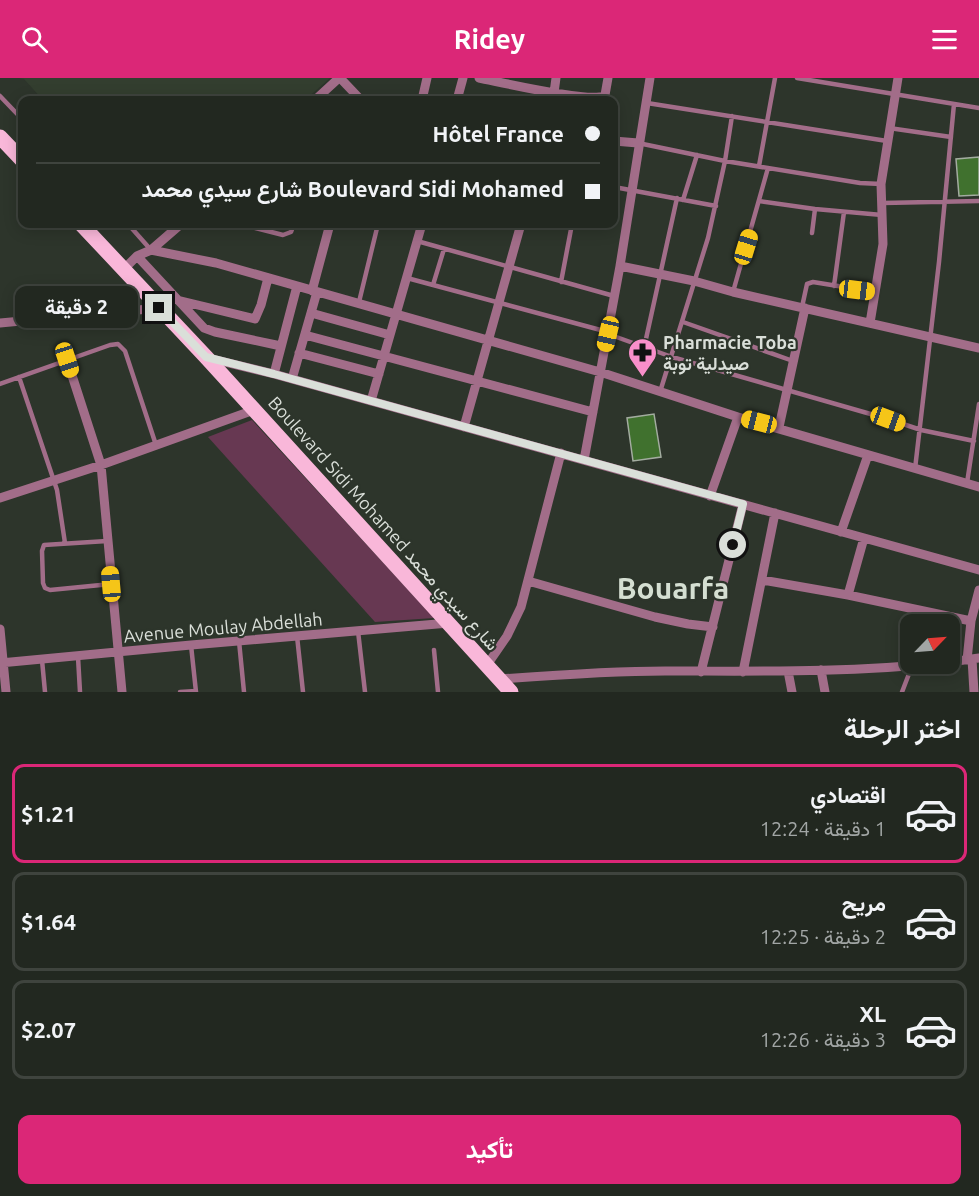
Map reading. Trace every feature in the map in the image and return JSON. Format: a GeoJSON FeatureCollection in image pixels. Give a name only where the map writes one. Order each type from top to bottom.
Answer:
{"type":"FeatureCollection","features":[{"type":"Feature","properties":{"kind":"main road"},"geometry":{"type":"LineString","coordinates":[[0,137],[18,156]]}},
{"type":"Feature","properties":{"kind":"main road","name":"Boulevard Sidi Mohamed شارع سيدي محمد"},"geometry":{"type":"LineString","coordinates":[[85,228],[206,357],[511,692]]}},
{"type":"Feature","properties":{"kind":"street"},"geometry":{"type":"LineString","coordinates":[[319,96],[339,78],[357,96]]}},
{"type":"Feature","properties":{"kind":"street"},"geometry":{"type":"LineString","coordinates":[[423,96],[427,78]]}},
{"type":"Feature","properties":{"kind":"street"},"geometry":{"type":"LineString","coordinates":[[458,96],[463,78]]}},
{"type":"Feature","properties":{"kind":"street"},"geometry":{"type":"LineString","coordinates":[[479,78],[554,96],[556,78]]}},
{"type":"Feature","properties":{"kind":"street"},"geometry":{"type":"LineString","coordinates":[[604,96],[608,78]]}},
{"type":"Feature","properties":{"kind":"street"},"geometry":{"type":"LineString","coordinates":[[584,460],[615,296],[650,78]]}},
{"type":"Feature","properties":{"kind":"street"},"geometry":{"type":"LineString","coordinates":[[870,323],[883,244],[881,184],[898,78]]}},
{"type":"Feature","properties":{"kind":"street"},"geometry":{"type":"LineString","coordinates":[[618,141],[638,143]]}},
{"type":"Feature","properties":{"kind":"street"},"geometry":{"type":"LineString","coordinates":[[123,270],[137,256],[151,250],[176,228]]}},
{"type":"Feature","properties":{"kind":"street"},"geometry":{"type":"LineString","coordinates":[[292,379],[311,313],[329,228]]}},
{"type":"Feature","properties":{"kind":"street"},"geometry":{"type":"LineString","coordinates":[[371,401],[420,228]]}},
{"type":"Feature","properties":{"kind":"street"},"geometry":{"type":"LineString","coordinates":[[464,427],[519,228]]}},
{"type":"Feature","properties":{"kind":"street"},"geometry":{"type":"LineString","coordinates":[[151,250],[216,262],[600,372],[738,417],[779,427],[979,487]]}},
{"type":"Feature","properties":{"kind":"street"},"geometry":{"type":"LineString","coordinates":[[137,256],[200,325],[209,330],[281,346]]}},
{"type":"Feature","properties":{"kind":"street"},"geometry":{"type":"LineString","coordinates":[[620,266],[694,281],[979,348]]}},
{"type":"Feature","properties":{"kind":"street"},"geometry":{"type":"LineString","coordinates":[[177,300],[255,319],[268,278]]}},
{"type":"Feature","properties":{"kind":"street"},"geometry":{"type":"LineString","coordinates":[[274,374],[297,286]]}},
{"type":"Feature","properties":{"kind":"street"},"geometry":{"type":"LineString","coordinates":[[0,323],[159,308]]}},
{"type":"Feature","properties":{"kind":"street"},"geometry":{"type":"LineString","coordinates":[[779,427],[804,308]]}},
{"type":"Feature","properties":{"kind":"street"},"geometry":{"type":"LineString","coordinates":[[311,313],[390,335]]}},
{"type":"Feature","properties":{"kind":"street"},"geometry":{"type":"LineString","coordinates":[[305,335],[593,412]]}},
{"type":"Feature","properties":{"kind":"street"},"geometry":{"type":"LineString","coordinates":[[299,353],[379,374]]}},
{"type":"Feature","properties":{"kind":"street"},"geometry":{"type":"LineString","coordinates":[[206,357],[979,570]]}},
{"type":"Feature","properties":{"kind":"street"},"geometry":{"type":"LineString","coordinates":[[67,360],[101,465],[122,692]]}},
{"type":"Feature","properties":{"kind":"street"},"geometry":{"type":"LineString","coordinates":[[0,498],[101,465],[254,410]]}},
{"type":"Feature","properties":{"kind":"street"},"geometry":{"type":"LineString","coordinates":[[710,496],[738,417]]}},
{"type":"Feature","properties":{"kind":"street"},"geometry":{"type":"LineString","coordinates":[[487,665],[513,626],[528,581],[561,453]]}},
{"type":"Feature","properties":{"kind":"street"},"geometry":{"type":"LineString","coordinates":[[842,532],[868,455]]}},
{"type":"Feature","properties":{"kind":"street"},"geometry":{"type":"LineString","coordinates":[[701,672],[743,504]]}},
{"type":"Feature","properties":{"kind":"street"},"geometry":{"type":"LineString","coordinates":[[744,672],[775,513]]}},
{"type":"Feature","properties":{"kind":"street"},"geometry":{"type":"LineString","coordinates":[[848,595],[864,538]]}},
{"type":"Feature","properties":{"kind":"street"},"geometry":{"type":"LineString","coordinates":[[762,580],[848,595],[970,621]]}},
{"type":"Feature","properties":{"kind":"street"},"geometry":{"type":"LineString","coordinates":[[528,581],[655,617],[713,627]]}},
{"type":"Feature","properties":{"kind":"street"},"geometry":{"type":"LineString","coordinates":[[975,692],[970,621],[979,590]]}},
{"type":"Feature","properties":{"kind":"street","name":"Avenue Moulay Abdellah"},"geometry":{"type":"LineString","coordinates":[[2,663],[449,623]]}},
{"type":"Feature","properties":{"kind":"street"},"geometry":{"type":"LineString","coordinates":[[0,629],[6,692]]}},
{"type":"Feature","properties":{"kind":"street"},"geometry":{"type":"LineString","coordinates":[[500,679],[642,672],[821,670],[900,665]]}},
{"type":"Feature","properties":{"kind":"street"},"geometry":{"type":"LineString","coordinates":[[821,670],[825,692]]}},
{"type":"Feature","properties":{"kind":"street"},"geometry":{"type":"LineString","coordinates":[[788,671],[792,692]]}},
{"type":"Feature","properties":{"kind":"lane"},"geometry":{"type":"LineString","coordinates":[[759,166],[775,78]]}},
{"type":"Feature","properties":{"kind":"lane"},"geometry":{"type":"LineString","coordinates":[[798,78],[979,108]]}},
{"type":"Feature","properties":{"kind":"lane"},"geometry":{"type":"LineString","coordinates":[[0,96],[18,115]]}},
{"type":"Feature","properties":{"kind":"lane"},"geometry":{"type":"LineString","coordinates":[[645,103],[887,141]]}},
{"type":"Feature","properties":{"kind":"lane"},"geometry":{"type":"LineString","coordinates":[[915,469],[931,337],[954,104]]}},
{"type":"Feature","properties":{"kind":"lane"},"geometry":{"type":"LineString","coordinates":[[660,393],[716,206],[732,116]]}},
{"type":"Feature","properties":{"kind":"lane"},"geometry":{"type":"LineString","coordinates":[[889,128],[951,137]]}},
{"type":"Feature","properties":{"kind":"lane"},"geometry":{"type":"LineString","coordinates":[[638,143],[725,161],[860,183],[881,184]]}},
{"type":"Feature","properties":{"kind":"lane"},"geometry":{"type":"LineString","coordinates":[[644,348],[660,274],[680,199],[697,155]]}},
{"type":"Feature","properties":{"kind":"lane"},"geometry":{"type":"LineString","coordinates":[[733,292],[768,168]]}},
{"type":"Feature","properties":{"kind":"lane"},"geometry":{"type":"LineString","coordinates":[[618,188],[716,206]]}},
{"type":"Feature","properties":{"kind":"lane"},"geometry":{"type":"LineString","coordinates":[[759,201],[883,215]]}},
{"type":"Feature","properties":{"kind":"lane"},"geometry":{"type":"LineString","coordinates":[[881,204],[979,201]]}},
{"type":"Feature","properties":{"kind":"lane"},"geometry":{"type":"LineString","coordinates":[[812,233],[815,209]]}},
{"type":"Feature","properties":{"kind":"lane"},"geometry":{"type":"LineString","coordinates":[[834,286],[844,212]]}},
{"type":"Feature","properties":{"kind":"lane"},"geometry":{"type":"LineString","coordinates":[[132,228],[151,250]]}},
{"type":"Feature","properties":{"kind":"lane"},"geometry":{"type":"LineString","coordinates":[[256,228],[283,235],[291,232],[292,228]]}},
{"type":"Feature","properties":{"kind":"lane"},"geometry":{"type":"LineString","coordinates":[[358,304],[377,228]]}},
{"type":"Feature","properties":{"kind":"lane"},"geometry":{"type":"LineString","coordinates":[[561,282],[571,228]]}},
{"type":"Feature","properties":{"kind":"lane"},"geometry":{"type":"LineString","coordinates":[[417,241],[615,296]]}},
{"type":"Feature","properties":{"kind":"lane"},"geometry":{"type":"LineString","coordinates":[[433,285],[444,249]]}},
{"type":"Feature","properties":{"kind":"lane"},"geometry":{"type":"LineString","coordinates":[[407,278],[608,333],[672,357],[921,430],[974,441]]}},
{"type":"Feature","properties":{"kind":"lane"},"geometry":{"type":"LineString","coordinates":[[804,308],[807,284],[813,282],[875,292]]}},
{"type":"Feature","properties":{"kind":"lane"},"geometry":{"type":"LineString","coordinates":[[683,322],[793,361]]}},
{"type":"Feature","properties":{"kind":"lane"},"geometry":{"type":"LineString","coordinates":[[0,384],[115,343],[122,346],[156,445]]}},
{"type":"Feature","properties":{"kind":"lane"},"geometry":{"type":"LineString","coordinates":[[19,377],[60,499],[65,543]]}},
{"type":"Feature","properties":{"kind":"lane"},"geometry":{"type":"LineString","coordinates":[[967,483],[979,404]]}},
{"type":"Feature","properties":{"kind":"lane"},"geometry":{"type":"LineString","coordinates":[[107,540],[46,544],[42,548],[45,588],[59,590],[111,584]]}},
{"type":"Feature","properties":{"kind":"lane"},"geometry":{"type":"LineString","coordinates":[[358,631],[365,692]]}},
{"type":"Feature","properties":{"kind":"lane"},"geometry":{"type":"LineString","coordinates":[[297,636],[303,692]]}},
{"type":"Feature","properties":{"kind":"lane"},"geometry":{"type":"LineString","coordinates":[[239,640],[244,692]]}},
{"type":"Feature","properties":{"kind":"lane"},"geometry":{"type":"LineString","coordinates":[[180,692],[196,691],[191,645]]}},
{"type":"Feature","properties":{"kind":"lane"},"geometry":{"type":"LineString","coordinates":[[434,650],[438,692]]}},
{"type":"Feature","properties":{"kind":"lane"},"geometry":{"type":"LineString","coordinates":[[78,657],[80,692]]}},
{"type":"Feature","properties":{"kind":"lane"},"geometry":{"type":"LineString","coordinates":[[42,660],[45,692]]}},
{"type":"Feature","properties":{"kind":"lane"},"geometry":{"type":"LineString","coordinates":[[902,692],[908,674]]}},
{"type":"Feature","properties":{"kind":"shaded area"},"geometry":{"type":"Polygon","coordinates":[[[18,78],[330,78],[310,96],[39,96],[24,79],[18,78]]]}},
{"type":"Feature","properties":{"kind":"shaded area"},"geometry":{"type":"Polygon","coordinates":[[[252,420],[434,618],[375,622],[208,437],[252,420]]]}},
{"type":"Feature","properties":{"kind":"building"},"geometry":{"type":"Polygon","coordinates":[[[979,157],[979,195],[959,196],[956,159],[979,157]]]}},
{"type":"Feature","properties":{"kind":"building"},"geometry":{"type":"Polygon","coordinates":[[[654,414],[661,457],[633,461],[627,418],[654,414]]]}},
{"type":"Feature","properties":{"kind":"place","name":"Pharmacie Toba صيدلية توبة"},"geometry":{"type":"Point","coordinates":[642,378]}},
{"type":"Feature","properties":{"kind":"district","name":"Bouarfa"},"geometry":{"type":"Point","coordinates":[673,588]}},
{"type":"Feature","properties":{"kind":"route"},"geometry":{"type":"LineString","coordinates":[[159,308],[206,357],[743,504],[733,545]]}}]}
